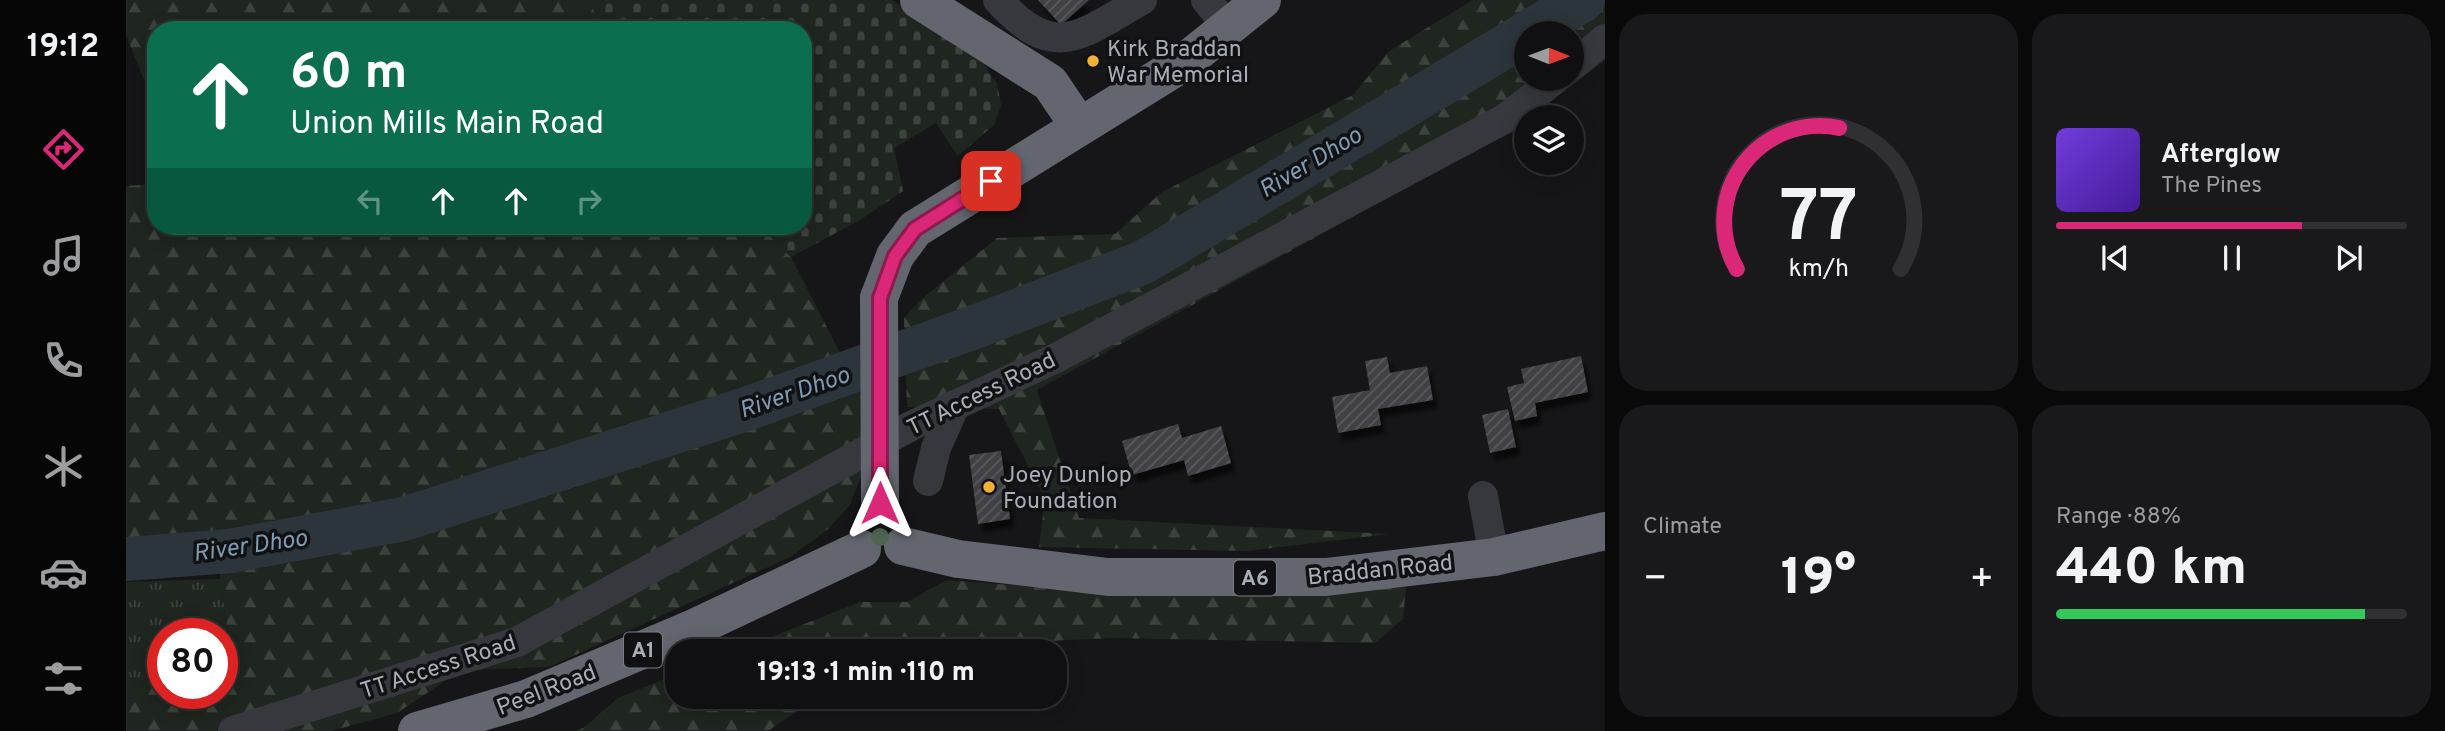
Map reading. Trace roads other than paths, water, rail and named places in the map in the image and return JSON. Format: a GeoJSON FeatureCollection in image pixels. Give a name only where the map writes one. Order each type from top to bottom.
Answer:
{"type":"FeatureCollection","features":[{"type":"Feature","properties":{"kind":"highway"},"geometry":{"type":"LineString","coordinates":[[919,0],[1050,83],[1079,126]]}},
{"type":"Feature","properties":{"kind":"highway"},"geometry":{"type":"LineString","coordinates":[[880,509],[880,298],[895,256],[915,229],[1186,61],[1218,14],[1262,0]]}},
{"type":"Feature","properties":{"kind":"highway"},"geometry":{"type":"LineString","coordinates":[[880,509],[901,523],[905,534],[903,546],[888,559],[878,560],[862,549],[859,538],[861,526],[880,509]]}},
{"type":"Feature","properties":{"kind":"highway","name":"Braddan Road"},"geometry":{"type":"LineString","coordinates":[[903,546],[958,559],[1108,577],[1326,577],[1494,557],[1605,531]]}},
{"type":"Feature","properties":{"kind":"highway","name":"Peel Road"},"geometry":{"type":"LineString","coordinates":[[417,731],[526,699],[695,628],[862,549]]}},
{"type":"Feature","properties":{"kind":"lane"},"geometry":{"type":"LineString","coordinates":[[998,0],[1035,33],[1055,38],[1086,34],[1142,0]]}},
{"type":"Feature","properties":{"kind":"lane"},"geometry":{"type":"LineString","coordinates":[[1584,56],[1605,39]]}},
{"type":"Feature","properties":{"kind":"lane","name":"TT Access Road"},"geometry":{"type":"LineString","coordinates":[[233,731],[517,642],[955,405],[1056,358],[1506,118],[1540,91]]}},
{"type":"Feature","properties":{"kind":"lane"},"geometry":{"type":"LineString","coordinates":[[928,481],[936,448],[955,405]]}},
{"type":"Feature","properties":{"kind":"lane"},"geometry":{"type":"LineString","coordinates":[[1483,496],[1494,557]]}},
{"type":"Feature","properties":{"kind":"waterway","name":"River Dhoo"},"geometry":{"type":"LineString","coordinates":[[1547,21],[1583,0]]}},
{"type":"Feature","properties":{"kind":"waterway","name":"River Dhoo"},"geometry":{"type":"LineString","coordinates":[[126,559],[230,551],[404,519],[746,409],[980,325],[1144,262],[1514,41]]}},
{"type":"Feature","properties":{"kind":"place","name":"Kirk Braddan War Memorial"},"geometry":{"type":"Point","coordinates":[1093,61]}},
{"type":"Feature","properties":{"kind":"place","name":"Joey Dunlop Foundation"},"geometry":{"type":"Point","coordinates":[989,487]}}]}
